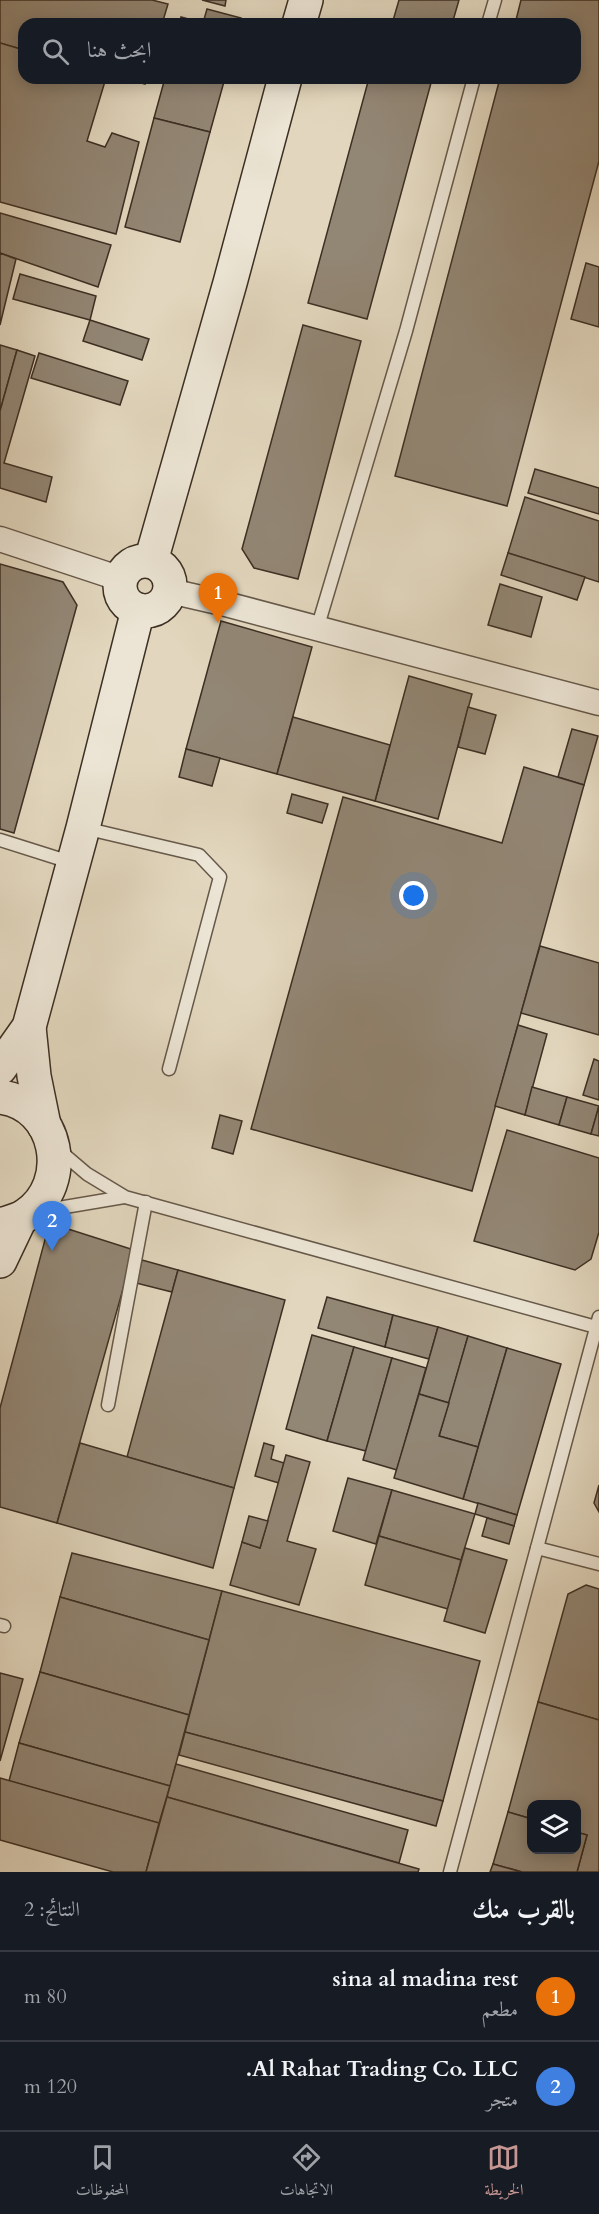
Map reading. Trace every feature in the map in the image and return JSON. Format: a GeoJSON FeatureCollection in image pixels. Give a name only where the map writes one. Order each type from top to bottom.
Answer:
{"type":"FeatureCollection","features":[{"type":"Feature","properties":{"kind":"street"},"geometry":{"type":"LineString","coordinates":[[301,18],[306,0]]}},
{"type":"Feature","properties":{"kind":"street"},"geometry":{"type":"LineString","coordinates":[[151,561],[283,84]]}},
{"type":"Feature","properties":{"kind":"street"},"geometry":{"type":"LineString","coordinates":[[0,539],[121,579]]}},
{"type":"Feature","properties":{"kind":"street"},"geometry":{"type":"LineString","coordinates":[[151,561],[164,569],[171,584],[170,591],[158,608],[138,610],[125,601],[121,579],[129,566],[151,561]]}},
{"type":"Feature","properties":{"kind":"street"},"geometry":{"type":"LineString","coordinates":[[170,591],[599,703]]}},
{"type":"Feature","properties":{"kind":"street"},"geometry":{"type":"LineString","coordinates":[[0,1068],[29,1027],[74,863],[138,610]]}},
{"type":"Feature","properties":{"kind":"street"},"geometry":{"type":"LineString","coordinates":[[0,1261],[16,1219],[46,1195],[55,1171],[49,1135],[34,1076],[29,1027]]}},
{"type":"Feature","properties":{"kind":"street"},"geometry":{"type":"LineString","coordinates":[[0,1097],[9,1098],[29,1108],[49,1135]]}},
{"type":"Feature","properties":{"kind":"lane"},"geometry":{"type":"LineString","coordinates":[[490,18],[495,0]]}},
{"type":"Feature","properties":{"kind":"lane"},"geometry":{"type":"LineString","coordinates":[[317,629],[406,331],[472,84]]}},
{"type":"Feature","properties":{"kind":"lane"},"geometry":{"type":"LineString","coordinates":[[83,828],[199,855],[220,877],[169,1069]]}},
{"type":"Feature","properties":{"kind":"lane"},"geometry":{"type":"LineString","coordinates":[[0,840],[74,863]]}},
{"type":"Feature","properties":{"kind":"lane"},"geometry":{"type":"LineString","coordinates":[[49,1135],[87,1174],[125,1197],[598,1322],[450,1872]]}},
{"type":"Feature","properties":{"kind":"lane"},"geometry":{"type":"LineString","coordinates":[[16,1219],[125,1197]]}},
{"type":"Feature","properties":{"kind":"lane"},"geometry":{"type":"LineString","coordinates":[[108,1405],[146,1202]]}},
{"type":"Feature","properties":{"kind":"lane"},"geometry":{"type":"LineString","coordinates":[[537,1548],[599,1564]]}},
{"type":"Feature","properties":{"kind":"building"},"geometry":{"type":"Polygon","coordinates":[[[0,0],[152,0],[168,4],[164,18],[18,18],[18,48],[0,43],[0,0]]]}},
{"type":"Feature","properties":{"kind":"building"},"geometry":{"type":"Polygon","coordinates":[[[202,0],[226,0],[225,6],[202,0]]]}},
{"type":"Feature","properties":{"kind":"building"},"geometry":{"type":"Polygon","coordinates":[[[399,0],[459,0],[454,18],[394,18],[399,0]]]}},
{"type":"Feature","properties":{"kind":"building"},"geometry":{"type":"Polygon","coordinates":[[[521,0],[599,0],[599,161],[507,506],[395,476],[498,84],[581,84],[581,18],[516,18],[521,0]]]}},
{"type":"Feature","properties":{"kind":"building"},"geometry":{"type":"Polygon","coordinates":[[[207,9],[241,18],[204,18],[207,9]]]}},
{"type":"Feature","properties":{"kind":"building"},"geometry":{"type":"Polygon","coordinates":[[[0,43],[18,48],[18,84],[104,84],[87,141],[105,147],[112,133],[139,142],[116,234],[0,202],[0,43]]]}},
{"type":"Feature","properties":{"kind":"building"},"geometry":{"type":"Polygon","coordinates":[[[163,84],[223,84],[210,132],[154,118],[163,84]]]}},
{"type":"Feature","properties":{"kind":"building"},"geometry":{"type":"Polygon","coordinates":[[[367,84],[431,84],[367,319],[308,303],[367,84]]]}},
{"type":"Feature","properties":{"kind":"building"},"geometry":{"type":"Polygon","coordinates":[[[154,118],[210,132],[180,242],[125,227],[154,118]]]}},
{"type":"Feature","properties":{"kind":"building"},"geometry":{"type":"Polygon","coordinates":[[[0,213],[111,245],[98,287],[0,253],[0,213]]]}},
{"type":"Feature","properties":{"kind":"building"},"geometry":{"type":"Polygon","coordinates":[[[0,253],[16,259],[0,325],[0,253]]]}},
{"type":"Feature","properties":{"kind":"building"},"geometry":{"type":"Polygon","coordinates":[[[586,263],[599,267],[599,327],[571,319],[586,263]]]}},
{"type":"Feature","properties":{"kind":"building"},"geometry":{"type":"Polygon","coordinates":[[[20,274],[96,296],[90,320],[13,299],[20,274]]]}},
{"type":"Feature","properties":{"kind":"building"},"geometry":{"type":"Polygon","coordinates":[[[90,320],[149,339],[142,360],[83,341],[90,320]]]}},
{"type":"Feature","properties":{"kind":"building"},"geometry":{"type":"Polygon","coordinates":[[[303,325],[361,341],[298,579],[254,568],[242,549],[303,325]]]}},
{"type":"Feature","properties":{"kind":"building"},"geometry":{"type":"Polygon","coordinates":[[[0,345],[17,350],[0,411],[0,345]]]}},
{"type":"Feature","properties":{"kind":"building"},"geometry":{"type":"Polygon","coordinates":[[[17,350],[35,356],[4,463],[52,477],[46,502],[0,488],[0,411],[17,350]]]}},
{"type":"Feature","properties":{"kind":"building"},"geometry":{"type":"Polygon","coordinates":[[[39,353],[128,381],[120,405],[31,378],[39,353]]]}},
{"type":"Feature","properties":{"kind":"building"},"geometry":{"type":"Polygon","coordinates":[[[535,469],[599,488],[599,514],[528,493],[535,469]]]}},
{"type":"Feature","properties":{"kind":"building"},"geometry":{"type":"Polygon","coordinates":[[[525,497],[599,521],[599,582],[508,553],[525,497]]]}},
{"type":"Feature","properties":{"kind":"building"},"geometry":{"type":"Polygon","coordinates":[[[508,553],[585,577],[577,600],[501,575],[508,553]]]}},
{"type":"Feature","properties":{"kind":"building"},"geometry":{"type":"Polygon","coordinates":[[[0,564],[63,582],[77,605],[14,833],[0,829],[0,564]]]}},
{"type":"Feature","properties":{"kind":"building"},"geometry":{"type":"Polygon","coordinates":[[[500,584],[542,597],[531,637],[488,625],[500,584]]]}},
{"type":"Feature","properties":{"kind":"building"},"geometry":{"type":"Polygon","coordinates":[[[221,621],[312,647],[277,774],[186,749],[221,621]]]}},
{"type":"Feature","properties":{"kind":"building"},"geometry":{"type":"Polygon","coordinates":[[[409,676],[472,694],[438,819],[375,801],[409,676]]]}},
{"type":"Feature","properties":{"kind":"building"},"geometry":{"type":"Polygon","coordinates":[[[468,707],[496,715],[485,754],[458,747],[468,707]]]}},
{"type":"Feature","properties":{"kind":"building"},"geometry":{"type":"Polygon","coordinates":[[[293,717],[390,745],[375,801],[277,774],[293,717]]]}},
{"type":"Feature","properties":{"kind":"building"},"geometry":{"type":"Polygon","coordinates":[[[572,729],[598,736],[584,785],[558,777],[572,729]]]}},
{"type":"Feature","properties":{"kind":"building"},"geometry":{"type":"Polygon","coordinates":[[[186,749],[220,758],[212,786],[179,777],[186,749]]]}},
{"type":"Feature","properties":{"kind":"building"},"geometry":{"type":"Polygon","coordinates":[[[524,767],[584,785],[472,1191],[251,1129],[343,797],[502,843],[524,767]]]}},
{"type":"Feature","properties":{"kind":"building"},"geometry":{"type":"Polygon","coordinates":[[[292,794],[328,804],[322,823],[287,813],[292,794]]]}},
{"type":"Feature","properties":{"kind":"building"},"geometry":{"type":"Polygon","coordinates":[[[540,946],[599,963],[599,1035],[521,1013],[540,946]]]}},
{"type":"Feature","properties":{"kind":"building"},"geometry":{"type":"Polygon","coordinates":[[[518,1025],[547,1034],[525,1115],[495,1106],[518,1025]]]}},
{"type":"Feature","properties":{"kind":"building"},"geometry":{"type":"Polygon","coordinates":[[[594,1059],[599,1061],[599,1100],[583,1095],[594,1059]]]}},
{"type":"Feature","properties":{"kind":"building"},"geometry":{"type":"Polygon","coordinates":[[[532,1087],[567,1097],[559,1125],[525,1115],[532,1087]]]}},
{"type":"Feature","properties":{"kind":"building"},"geometry":{"type":"Polygon","coordinates":[[[567,1097],[599,1106],[591,1134],[559,1125],[567,1097]]]}},
{"type":"Feature","properties":{"kind":"building"},"geometry":{"type":"Polygon","coordinates":[[[599,1106],[599,1136],[591,1134],[599,1106]]]}},
{"type":"Feature","properties":{"kind":"building"},"geometry":{"type":"Polygon","coordinates":[[[220,1115],[242,1121],[233,1154],[212,1148],[220,1115]]]}},
{"type":"Feature","properties":{"kind":"building"},"geometry":{"type":"Polygon","coordinates":[[[507,1130],[599,1158],[599,1232],[591,1259],[575,1270],[474,1241],[507,1130]]]}},
{"type":"Feature","properties":{"kind":"building"},"geometry":{"type":"Polygon","coordinates":[[[65,1228],[134,1250],[57,1523],[0,1507],[0,1408],[46,1236],[65,1228]]]}},
{"type":"Feature","properties":{"kind":"building"},"geometry":{"type":"Polygon","coordinates":[[[142,1260],[178,1270],[172,1292],[136,1283],[142,1260]]]}},
{"type":"Feature","properties":{"kind":"building"},"geometry":{"type":"Polygon","coordinates":[[[178,1270],[285,1300],[234,1488],[127,1457],[178,1270]]]}},
{"type":"Feature","properties":{"kind":"building"},"geometry":{"type":"Polygon","coordinates":[[[327,1297],[393,1315],[385,1347],[318,1328],[327,1297]]]}},
{"type":"Feature","properties":{"kind":"building"},"geometry":{"type":"Polygon","coordinates":[[[393,1315],[438,1327],[429,1359],[385,1347],[393,1315]]]}},
{"type":"Feature","properties":{"kind":"building"},"geometry":{"type":"Polygon","coordinates":[[[438,1327],[468,1336],[449,1403],[419,1394],[438,1327]]]}},
{"type":"Feature","properties":{"kind":"building"},"geometry":{"type":"Polygon","coordinates":[[[312,1335],[354,1347],[327,1441],[286,1429],[312,1335]]]}},
{"type":"Feature","properties":{"kind":"building"},"geometry":{"type":"Polygon","coordinates":[[[468,1336],[507,1348],[478,1447],[439,1436],[468,1336]]]}},
{"type":"Feature","properties":{"kind":"building"},"geometry":{"type":"Polygon","coordinates":[[[354,1347],[392,1358],[366,1451],[327,1441],[354,1347]]]}},
{"type":"Feature","properties":{"kind":"building"},"geometry":{"type":"Polygon","coordinates":[[[507,1348],[561,1364],[517,1515],[463,1499],[507,1348]]]}},
{"type":"Feature","properties":{"kind":"building"},"geometry":{"type":"Polygon","coordinates":[[[392,1358],[426,1368],[397,1470],[363,1460],[392,1358]]]}},
{"type":"Feature","properties":{"kind":"building"},"geometry":{"type":"Polygon","coordinates":[[[419,1394],[449,1403],[439,1436],[478,1447],[463,1499],[394,1478],[419,1394]]]}},
{"type":"Feature","properties":{"kind":"building"},"geometry":{"type":"Polygon","coordinates":[[[80,1443],[234,1488],[213,1568],[57,1523],[80,1443]]]}},
{"type":"Feature","properties":{"kind":"building"},"geometry":{"type":"Polygon","coordinates":[[[264,1443],[274,1446],[271,1459],[284,1463],[279,1483],[255,1476],[264,1443]]]}},
{"type":"Feature","properties":{"kind":"building"},"geometry":{"type":"Polygon","coordinates":[[[286,1455],[310,1462],[287,1541],[316,1549],[299,1605],[230,1585],[242,1542],[260,1548],[286,1455]]]}},
{"type":"Feature","properties":{"kind":"building"},"geometry":{"type":"Polygon","coordinates":[[[348,1478],[392,1490],[376,1544],[333,1531],[348,1478]]]}},
{"type":"Feature","properties":{"kind":"building"},"geometry":{"type":"Polygon","coordinates":[[[599,1485],[599,1512],[594,1503],[599,1485]]]}},
{"type":"Feature","properties":{"kind":"building"},"geometry":{"type":"Polygon","coordinates":[[[392,1490],[475,1514],[461,1560],[379,1536],[392,1490]]]}},
{"type":"Feature","properties":{"kind":"building"},"geometry":{"type":"Polygon","coordinates":[[[478,1503],[517,1515],[514,1526],[475,1514],[478,1503]]]}},
{"type":"Feature","properties":{"kind":"building"},"geometry":{"type":"Polygon","coordinates":[[[249,1516],[268,1521],[260,1548],[242,1542],[249,1516]]]}},
{"type":"Feature","properties":{"kind":"building"},"geometry":{"type":"Polygon","coordinates":[[[487,1518],[514,1526],[509,1544],[482,1536],[487,1518]]]}},
{"type":"Feature","properties":{"kind":"building"},"geometry":{"type":"Polygon","coordinates":[[[379,1536],[461,1560],[448,1609],[365,1585],[379,1536]]]}},
{"type":"Feature","properties":{"kind":"building"},"geometry":{"type":"Polygon","coordinates":[[[465,1548],[507,1560],[485,1633],[444,1621],[465,1548]]]}},
{"type":"Feature","properties":{"kind":"building"},"geometry":{"type":"Polygon","coordinates":[[[72,1553],[222,1591],[209,1640],[60,1597],[72,1553]]]}},
{"type":"Feature","properties":{"kind":"building"},"geometry":{"type":"Polygon","coordinates":[[[586,1585],[599,1589],[599,1720],[538,1702],[568,1594],[586,1585]]]}},
{"type":"Feature","properties":{"kind":"building"},"geometry":{"type":"Polygon","coordinates":[[[222,1591],[480,1661],[443,1801],[185,1732],[222,1591]]]}},
{"type":"Feature","properties":{"kind":"building"},"geometry":{"type":"Polygon","coordinates":[[[60,1597],[209,1640],[189,1715],[40,1672],[60,1597]]]}},
{"type":"Feature","properties":{"kind":"building"},"geometry":{"type":"Polygon","coordinates":[[[40,1672],[189,1715],[170,1786],[19,1743],[40,1672]]]}},
{"type":"Feature","properties":{"kind":"building"},"geometry":{"type":"Polygon","coordinates":[[[0,1673],[23,1679],[0,1761],[0,1673]]]}},
{"type":"Feature","properties":{"kind":"building"},"geometry":{"type":"Polygon","coordinates":[[[538,1702],[599,1720],[599,1872],[577,1872],[587,1835],[581,1833],[581,1800],[527,1800],[527,1818],[508,1812],[538,1702]]]}},
{"type":"Feature","properties":{"kind":"building"},"geometry":{"type":"Polygon","coordinates":[[[185,1732],[443,1801],[436,1826],[179,1755],[185,1732]]]}},
{"type":"Feature","properties":{"kind":"building"},"geometry":{"type":"Polygon","coordinates":[[[19,1743],[170,1786],[159,1823],[9,1781],[19,1743]]]}},
{"type":"Feature","properties":{"kind":"building"},"geometry":{"type":"Polygon","coordinates":[[[176,1764],[408,1830],[399,1863],[167,1797],[176,1764]]]}},
{"type":"Feature","properties":{"kind":"building"},"geometry":{"type":"Polygon","coordinates":[[[0,1778],[159,1823],[146,1872],[113,1872],[0,1840],[0,1778]]]}},
{"type":"Feature","properties":{"kind":"building"},"geometry":{"type":"Polygon","coordinates":[[[167,1797],[419,1869],[418,1872],[146,1872],[167,1797]]]}},
{"type":"Feature","properties":{"kind":"building"},"geometry":{"type":"Polygon","coordinates":[[[508,1812],[527,1818],[527,1854],[581,1854],[581,1833],[587,1835],[577,1872],[522,1872],[493,1864],[508,1812]]]}},
{"type":"Feature","properties":{"kind":"building"},"geometry":{"type":"Polygon","coordinates":[[[493,1864],[522,1872],[490,1872],[493,1864]]]}},
{"type":"Feature","properties":{"kind":"place","name":"sina al madina rest"},"geometry":{"type":"Point","coordinates":[218,623]}},
{"type":"Feature","properties":{"kind":"place","name":"Al Rahat Trading Co. LLC."},"geometry":{"type":"Point","coordinates":[52,1251]}}]}
